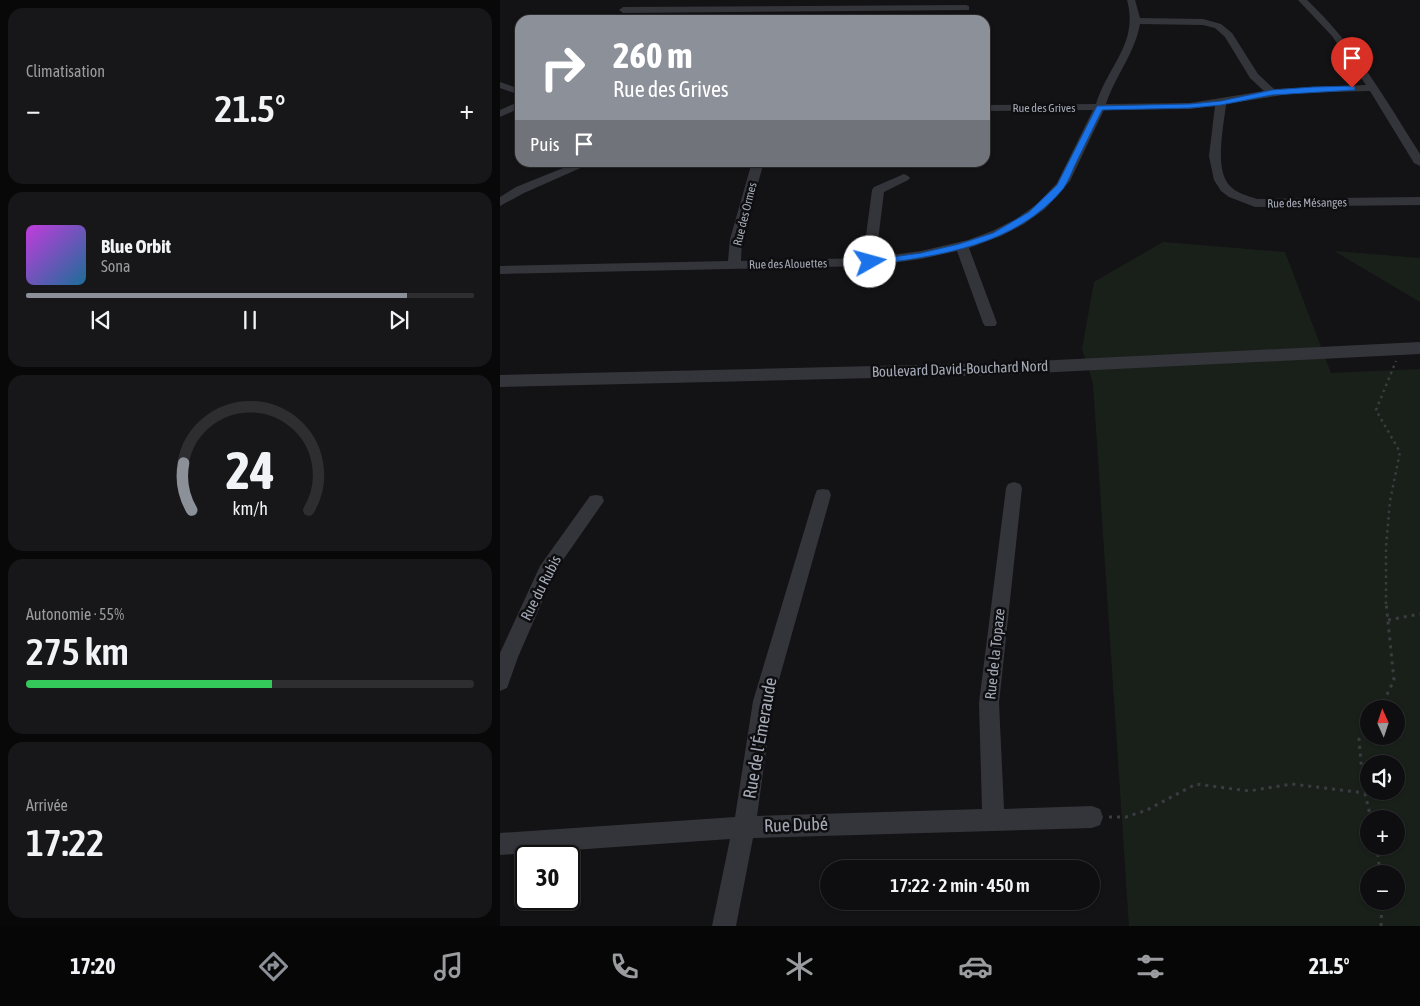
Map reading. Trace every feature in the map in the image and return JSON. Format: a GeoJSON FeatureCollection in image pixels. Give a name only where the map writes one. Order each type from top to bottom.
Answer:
{"type":"FeatureCollection","features":[{"type":"Feature","properties":{"kind":"street"},"geometry":{"type":"LineString","coordinates":[[618,0],[623,10]]}},
{"type":"Feature","properties":{"kind":"street"},"geometry":{"type":"LineString","coordinates":[[1131,0],[1137,21],[1203,22],[1218,26],[1229,35],[1254,76],[1272,93]]}},
{"type":"Feature","properties":{"kind":"street"},"geometry":{"type":"LineString","coordinates":[[1302,0],[1314,10],[1347,51],[1420,163]]}},
{"type":"Feature","properties":{"kind":"street"},"geometry":{"type":"LineString","coordinates":[[623,10],[966,4]]}},
{"type":"Feature","properties":{"kind":"street"},"geometry":{"type":"LineString","coordinates":[[620,15],[623,10]]}},
{"type":"Feature","properties":{"kind":"street","name":"Rue des Alouettes"},"geometry":{"type":"LineString","coordinates":[[500,270],[870,262],[921,256],[996,235],[1025,218],[1060,186],[1132,38],[1137,21]]}},
{"type":"Feature","properties":{"kind":"street"},"geometry":{"type":"LineString","coordinates":[[500,85],[515,90]]}},
{"type":"Feature","properties":{"kind":"street","name":"Rue des Grives"},"geometry":{"type":"LineString","coordinates":[[990,108],[1190,106],[1221,103],[1272,93],[1313,89],[1372,88]]}},
{"type":"Feature","properties":{"kind":"street","name":"Rue des Mésanges"},"geometry":{"type":"LineString","coordinates":[[1221,103],[1215,156],[1220,180],[1225,188],[1233,194],[1255,203],[1420,202]]}},
{"type":"Feature","properties":{"kind":"street"},"geometry":{"type":"LineString","coordinates":[[500,114],[515,106]]}},
{"type":"Feature","properties":{"kind":"street"},"geometry":{"type":"LineString","coordinates":[[500,202],[520,190],[577,167]]}},
{"type":"Feature","properties":{"kind":"street","name":"Rue des Ormes"},"geometry":{"type":"LineString","coordinates":[[734,265],[736,238],[757,167]]}},
{"type":"Feature","properties":{"kind":"street"},"geometry":{"type":"LineString","coordinates":[[870,262],[878,190],[904,178]]}},
{"type":"Feature","properties":{"kind":"street"},"geometry":{"type":"LineString","coordinates":[[962,246],[990,323]]}},
{"type":"Feature","properties":{"kind":"street","name":"Boulevard David-Bouchard Nord"},"geometry":{"type":"LineString","coordinates":[[500,382],[997,369],[1411,348]]}},
{"type":"Feature","properties":{"kind":"street","name":"Rue de la Topaze"},"geometry":{"type":"LineString","coordinates":[[992,820],[989,702],[1014,488]]}},
{"type":"Feature","properties":{"kind":"street","name":"Rue de l'Émeraude"},"geometry":{"type":"LineString","coordinates":[[724,926],[744,827],[763,701],[823,495]]}},
{"type":"Feature","properties":{"kind":"street","name":"Rue du Rubis"},"geometry":{"type":"LineString","coordinates":[[500,682],[508,657],[549,566],[596,502]]}},
{"type":"Feature","properties":{"kind":"street","name":"Rue Dubé"},"geometry":{"type":"LineString","coordinates":[[500,844],[744,827],[1092,816]]}},
{"type":"Feature","properties":{"kind":"path"},"geometry":{"type":"LineString","coordinates":[[1384,700],[1394,680],[1388,620],[1386,546],[1390,501],[1400,452],[1376,410],[1381,395],[1411,348]]}},
{"type":"Feature","properties":{"kind":"path"},"geometry":{"type":"LineString","coordinates":[[1388,620],[1420,614]]}},
{"type":"Feature","properties":{"kind":"path"},"geometry":{"type":"LineString","coordinates":[[1092,816],[1126,817],[1147,810],[1196,784],[1249,791],[1292,784],[1360,792]]}},
{"type":"Feature","properties":{"kind":"path"},"geometry":{"type":"LineString","coordinates":[[1381,926],[1384,910]]}},
{"type":"Feature","properties":{"kind":"shaded area"},"geometry":{"type":"Polygon","coordinates":[[[1163,242],[1285,252],[1331,373],[1420,369],[1420,926],[1129,926],[1093,383],[1082,349],[1094,282],[1163,242]]]}},
{"type":"Feature","properties":{"kind":"shaded area"},"geometry":{"type":"Polygon","coordinates":[[[1334,251],[1420,258],[1420,302],[1334,251]]]}},
{"type":"Feature","properties":{"kind":"route"},"geometry":{"type":"LineString","coordinates":[[870,262],[921,256],[962,246],[996,235],[1032,214],[1060,186],[1099,108],[1190,106],[1221,103],[1272,93],[1352,88]]}}]}
